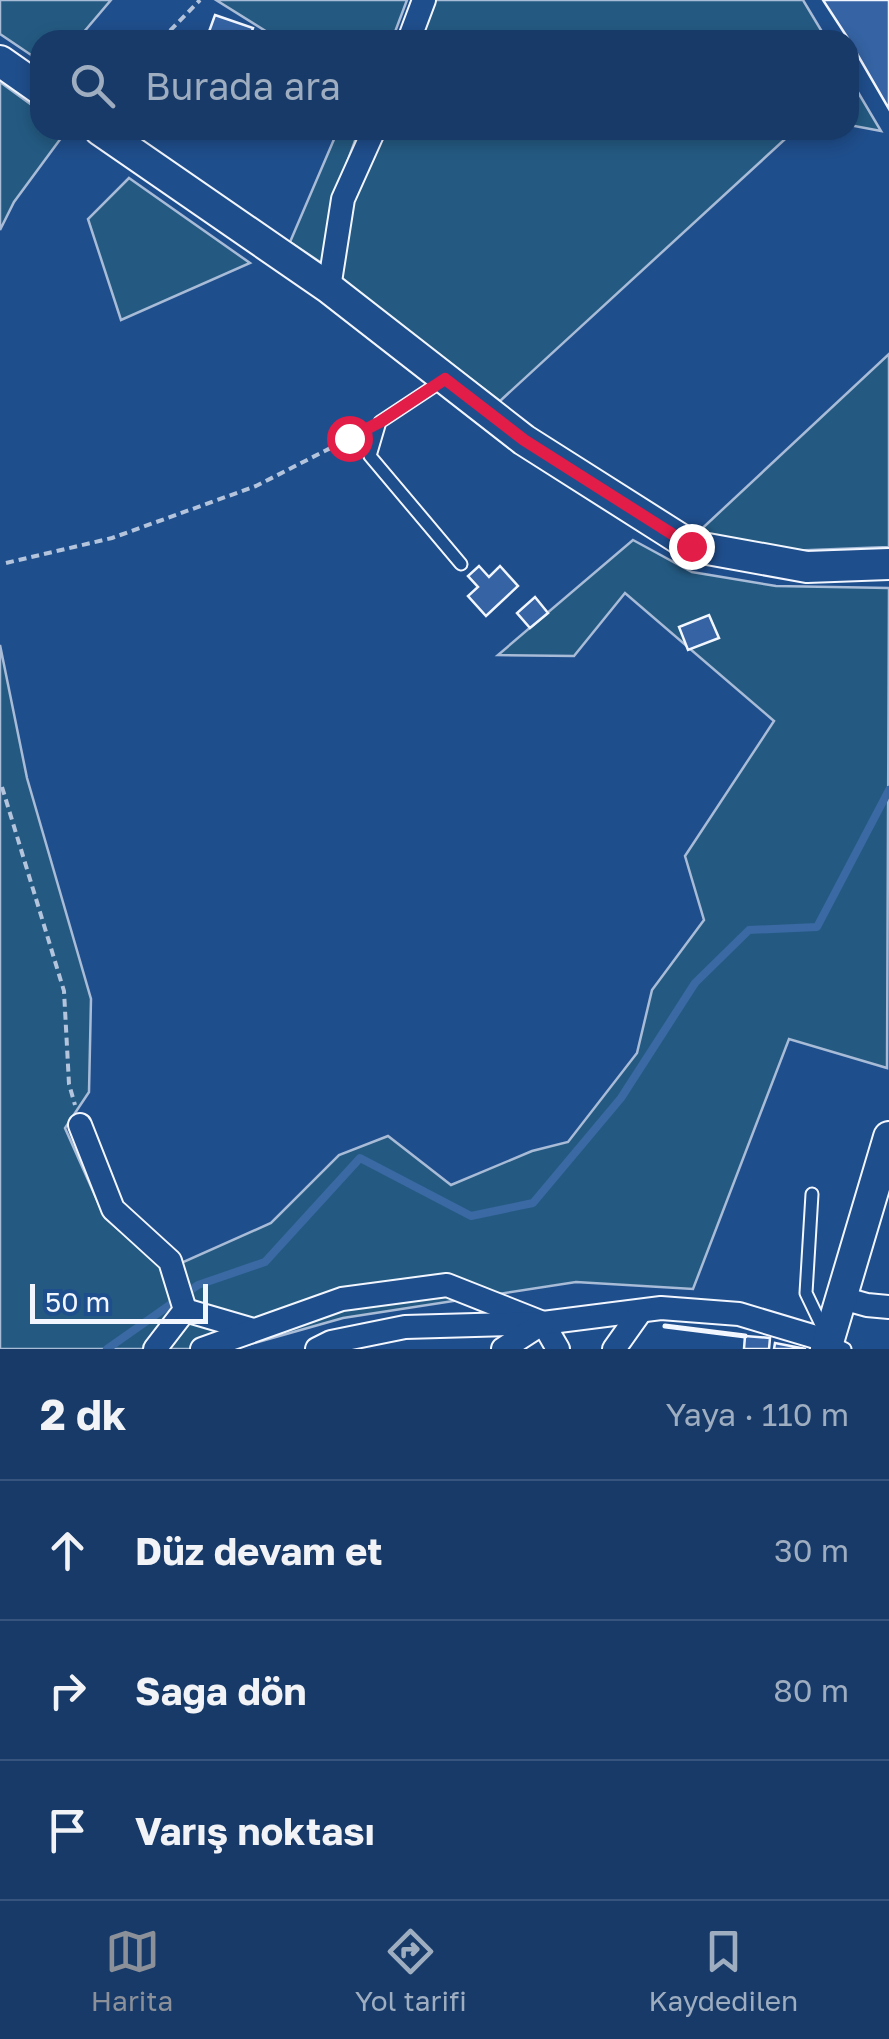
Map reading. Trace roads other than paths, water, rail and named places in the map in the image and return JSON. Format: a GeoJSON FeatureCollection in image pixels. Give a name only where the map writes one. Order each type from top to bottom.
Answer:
{"type":"FeatureCollection","features":[{"type":"Feature","properties":{"kind":"street"},"geometry":{"type":"LineString","coordinates":[[413,30],[424,0]]}},
{"type":"Feature","properties":{"kind":"street"},"geometry":{"type":"LineString","coordinates":[[0,61],[30,82]]}},
{"type":"Feature","properties":{"kind":"street"},"geometry":{"type":"LineString","coordinates":[[114,140],[329,288],[524,440],[691,546],[806,567],[889,564]]}},
{"type":"Feature","properties":{"kind":"street"},"geometry":{"type":"LineString","coordinates":[[329,288],[343,199],[370,140]]}},
{"type":"Feature","properties":{"kind":"street"},"geometry":{"type":"LineString","coordinates":[[80,1124],[113,1208],[170,1261],[185,1310]]}},
{"type":"Feature","properties":{"kind":"street"},"geometry":{"type":"LineString","coordinates":[[317,1349],[331,1342],[405,1327],[542,1322],[661,1308],[738,1314],[833,1346],[842,1298],[889,1137]]}},
{"type":"Feature","properties":{"kind":"street"},"geometry":{"type":"LineString","coordinates":[[202,1349],[342,1299],[447,1285],[542,1322],[558,1349]]}},
{"type":"Feature","properties":{"kind":"street"},"geometry":{"type":"LineString","coordinates":[[842,1298],[889,1306]]}},
{"type":"Feature","properties":{"kind":"street"},"geometry":{"type":"LineString","coordinates":[[185,1310],[250,1329]]}},
{"type":"Feature","properties":{"kind":"street"},"geometry":{"type":"LineString","coordinates":[[154,1349],[185,1310]]}},
{"type":"Feature","properties":{"kind":"street"},"geometry":{"type":"LineString","coordinates":[[614,1349],[641,1311]]}},
{"type":"Feature","properties":{"kind":"street"},"geometry":{"type":"LineString","coordinates":[[503,1349],[542,1322]]}},
{"type":"Feature","properties":{"kind":"lane"},"geometry":{"type":"LineString","coordinates":[[445,379],[380,422],[370,456],[462,564]]}},
{"type":"Feature","properties":{"kind":"lane"},"geometry":{"type":"LineString","coordinates":[[812,1194],[806,1292],[833,1346]]}},
{"type":"Feature","properties":{"kind":"waterway"},"geometry":{"type":"LineString","coordinates":[[107,1349],[198,1285],[265,1262],[360,1158],[471,1216],[533,1203],[621,1098],[695,983],[749,930],[817,927],[889,790]]}}]}
